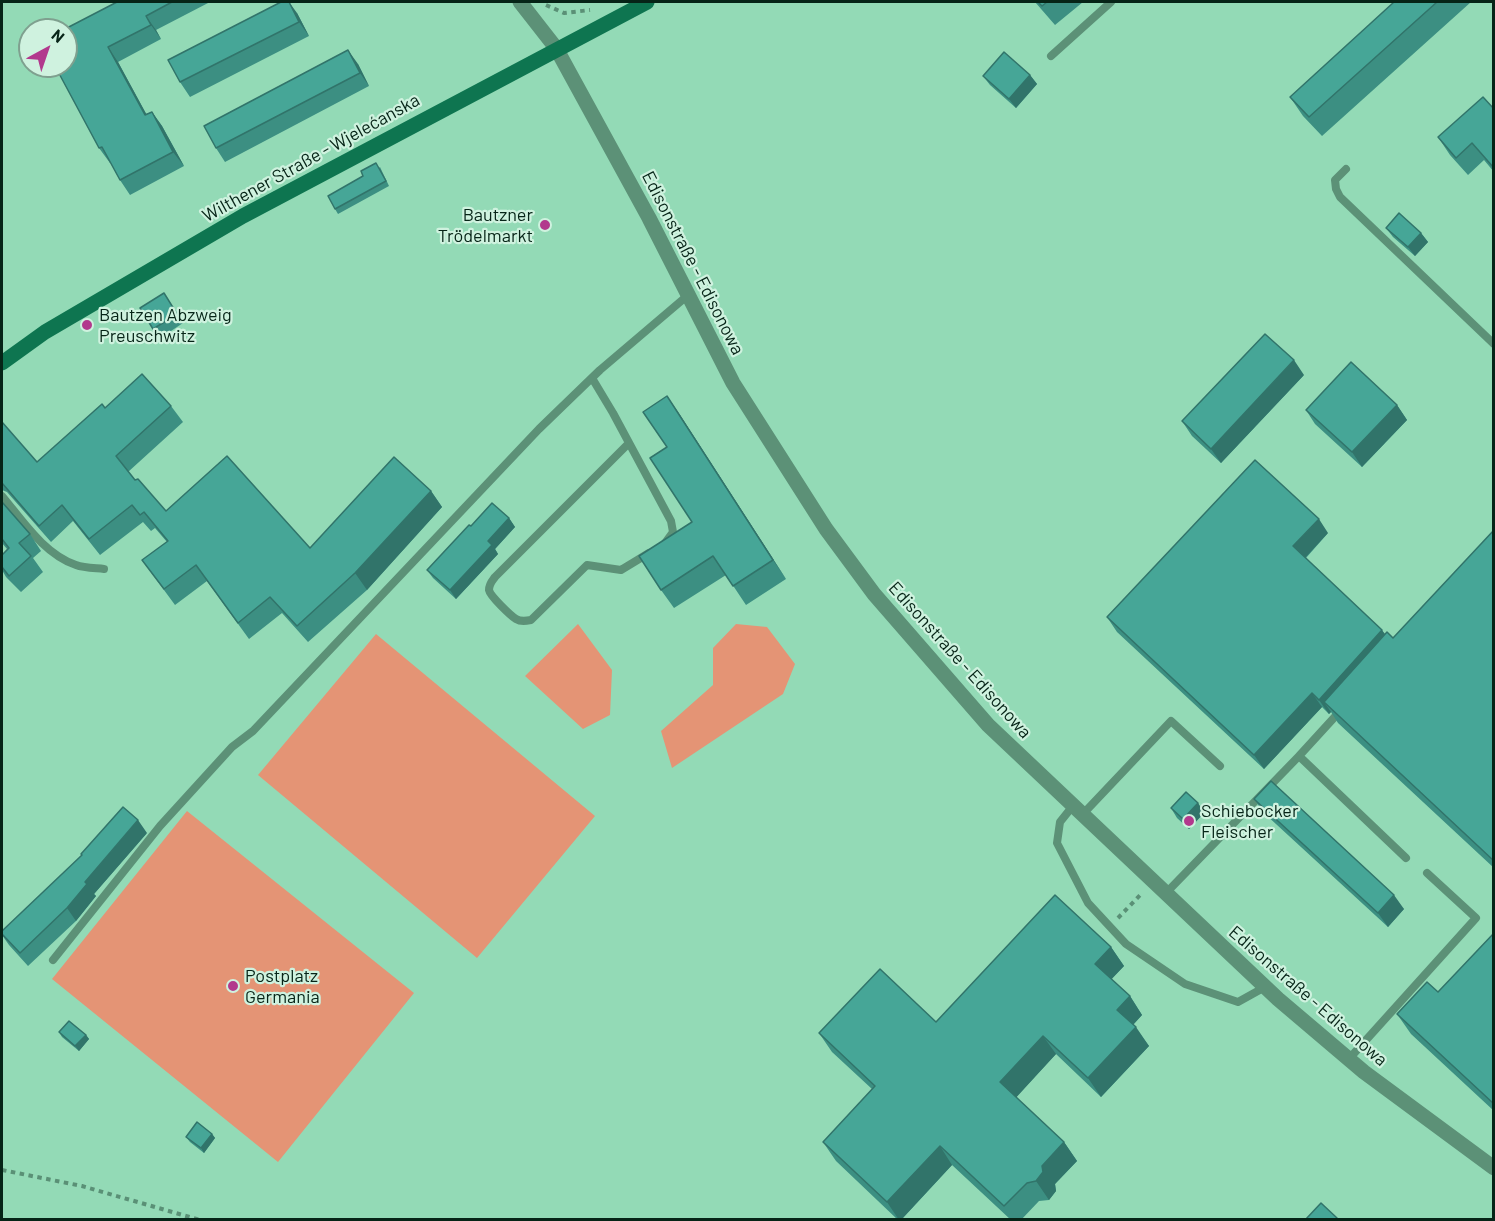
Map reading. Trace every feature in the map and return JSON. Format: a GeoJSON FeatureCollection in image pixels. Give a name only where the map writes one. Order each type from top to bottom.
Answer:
{"type":"FeatureCollection","features":[{"type":"Feature","properties":{"kind":"main road","name":"Wilthener Straße - Wjelećanska"},"geometry":{"type":"LineString","coordinates":[[2,363],[45,332],[243,216],[556,48],[647,2]]}},
{"type":"Feature","properties":{"kind":"street","name":"Edisonstraße - Edisonowa"},"geometry":{"type":"LineString","coordinates":[[520,2],[556,48],[643,208],[733,383],[826,529],[874,594],[988,725],[1265,987],[1348,1060],[1494,1168]]}},
{"type":"Feature","properties":{"kind":"lane"},"geometry":{"type":"LineString","coordinates":[[1051,56],[1112,2]]}},
{"type":"Feature","properties":{"kind":"lane"},"geometry":{"type":"LineString","coordinates":[[1346,169],[1335,180],[1340,197],[1494,344]]}},
{"type":"Feature","properties":{"kind":"lane"},"geometry":{"type":"LineString","coordinates":[[53,960],[160,826],[232,747],[253,731],[539,429],[592,378],[687,296]]}},
{"type":"Feature","properties":{"kind":"lane"},"geometry":{"type":"LineString","coordinates":[[592,378],[629,443],[671,521],[673,532],[667,541],[621,570],[587,565],[531,620],[524,622],[516,619],[490,595],[491,582],[629,443]]}},
{"type":"Feature","properties":{"kind":"lane"},"geometry":{"type":"LineString","coordinates":[[2,496],[39,541],[54,554],[77,566],[104,569]]}},
{"type":"Feature","properties":{"kind":"lane"},"geometry":{"type":"LineString","coordinates":[[1166,893],[1299,756],[1346,704]]}},
{"type":"Feature","properties":{"kind":"lane"},"geometry":{"type":"LineString","coordinates":[[1220,766],[1171,721],[1077,811],[1060,822],[1057,843],[1088,903],[1126,944],[1185,984],[1238,1002],[1265,987]]}},
{"type":"Feature","properties":{"kind":"lane"},"geometry":{"type":"LineString","coordinates":[[1299,756],[1406,858]]}},
{"type":"Feature","properties":{"kind":"lane"},"geometry":{"type":"LineString","coordinates":[[1348,1060],[1476,918],[1426,873]]}},
{"type":"Feature","properties":{"kind":"path"},"geometry":{"type":"LineString","coordinates":[[541,2],[564,13],[595,8]]}},
{"type":"Feature","properties":{"kind":"path"},"geometry":{"type":"LineString","coordinates":[[1110,926],[1153,882]]}},
{"type":"Feature","properties":{"kind":"path"},"geometry":{"type":"LineString","coordinates":[[2,1170],[82,1186],[200,1220]]}},
{"type":"Feature","properties":{"kind":"shaded area"},"geometry":{"type":"Polygon","coordinates":[[[578,624],[612,670],[610,715],[583,729],[525,676],[578,624]]]}},
{"type":"Feature","properties":{"kind":"shaded area"},"geometry":{"type":"Polygon","coordinates":[[[736,624],[767,627],[795,664],[783,694],[672,768],[661,731],[713,685],[713,648],[736,624]]]}},
{"type":"Feature","properties":{"kind":"shaded area"},"geometry":{"type":"Polygon","coordinates":[[[376,634],[595,816],[477,958],[258,775],[376,634]]]}},
{"type":"Feature","properties":{"kind":"shaded area","name":"Postplatz Germania"},"geometry":{"type":"Polygon","coordinates":[[[187,811],[414,993],[278,1162],[52,979],[187,811]]]}},
{"type":"Feature","properties":{"kind":"building"},"geometry":{"type":"Polygon","coordinates":[[[117,2],[172,2],[146,16],[151,25],[108,47],[145,115],[152,112],[173,152],[120,180],[102,147],[99,148],[61,78],[78,78],[78,22],[117,2]]]}},
{"type":"Feature","properties":{"kind":"building"},"geometry":{"type":"Polygon","coordinates":[[[281,2],[289,2],[299,22],[180,82],[168,60],[281,2]]]}},
{"type":"Feature","properties":{"kind":"building"},"geometry":{"type":"Polygon","coordinates":[[[1394,2],[1437,2],[1309,117],[1290,97],[1394,2]]]}},
{"type":"Feature","properties":{"kind":"building"},"geometry":{"type":"Polygon","coordinates":[[[348,50],[360,73],[216,148],[204,126],[348,50]]]}},
{"type":"Feature","properties":{"kind":"building"},"geometry":{"type":"Polygon","coordinates":[[[1004,52],[1030,75],[1009,99],[983,76],[1004,52]]]}},
{"type":"Feature","properties":{"kind":"building"},"geometry":{"type":"Polygon","coordinates":[[[1483,97],[1494,109],[1494,168],[1472,143],[1456,158],[1438,137],[1483,97]]]}},
{"type":"Feature","properties":{"kind":"building"},"geometry":{"type":"Polygon","coordinates":[[[376,163],[386,181],[335,209],[328,196],[363,176],[361,171],[376,163]]]}},
{"type":"Feature","properties":{"kind":"building"},"geometry":{"type":"Polygon","coordinates":[[[1399,213],[1421,233],[1408,247],[1386,228],[1399,213]]]}},
{"type":"Feature","properties":{"kind":"building"},"geometry":{"type":"Polygon","coordinates":[[[164,293],[177,314],[153,329],[140,308],[164,293]]]}},
{"type":"Feature","properties":{"kind":"building"},"geometry":{"type":"Polygon","coordinates":[[[1265,334],[1294,360],[1211,449],[1182,421],[1265,334]]]}},
{"type":"Feature","properties":{"kind":"building"},"geometry":{"type":"Polygon","coordinates":[[[1351,362],[1397,405],[1352,452],[1306,410],[1351,362]]]}},
{"type":"Feature","properties":{"kind":"building"},"geometry":{"type":"Polygon","coordinates":[[[142,374],[171,406],[116,456],[135,480],[138,479],[166,511],[227,456],[310,548],[394,457],[431,491],[355,573],[297,626],[270,597],[238,623],[196,565],[164,589],[142,560],[168,541],[144,512],[140,515],[132,505],[89,539],[62,505],[39,526],[2,483],[2,422],[37,462],[102,404],[105,408],[142,374]]]}},
{"type":"Feature","properties":{"kind":"building"},"geometry":{"type":"Polygon","coordinates":[[[667,396],[773,560],[733,586],[713,556],[661,590],[639,556],[692,522],[650,458],[667,447],[643,412],[667,396]]]}},
{"type":"Feature","properties":{"kind":"building"},"geometry":{"type":"Polygon","coordinates":[[[1255,460],[1319,519],[1293,546],[1382,630],[1319,700],[1312,693],[1254,755],[1107,617],[1255,460]]]}},
{"type":"Feature","properties":{"kind":"building"},"geometry":{"type":"Polygon","coordinates":[[[2,502],[30,534],[19,543],[31,556],[9,576],[2,567],[2,555],[9,548],[2,539],[2,502]]]}},
{"type":"Feature","properties":{"kind":"building"},"geometry":{"type":"Polygon","coordinates":[[[492,503],[509,518],[488,541],[492,545],[450,590],[427,570],[492,503]]]}},
{"type":"Feature","properties":{"kind":"building"},"geometry":{"type":"Polygon","coordinates":[[[1494,530],[1494,861],[1324,702],[1387,632],[1393,638],[1494,530]]]}},
{"type":"Feature","properties":{"kind":"building"},"geometry":{"type":"Polygon","coordinates":[[[1271,781],[1394,895],[1378,913],[1254,799],[1271,781]]]}},
{"type":"Feature","properties":{"kind":"building"},"geometry":{"type":"Polygon","coordinates":[[[1186,792],[1198,803],[1183,819],[1171,808],[1186,792]]]}},
{"type":"Feature","properties":{"kind":"building"},"geometry":{"type":"Polygon","coordinates":[[[123,807],[138,820],[85,882],[87,884],[67,908],[20,953],[2,934],[2,931],[82,855],[123,807]]]}},
{"type":"Feature","properties":{"kind":"building"},"geometry":{"type":"Polygon","coordinates":[[[1055,895],[1111,947],[1095,964],[1130,996],[1117,1010],[1136,1027],[1088,1078],[1043,1036],[1000,1082],[1064,1142],[1042,1166],[1043,1172],[1036,1181],[1027,1183],[1004,1206],[940,1146],[887,1202],[823,1142],[875,1086],[819,1033],[880,969],[936,1022],[1055,895]]]}},
{"type":"Feature","properties":{"kind":"building"},"geometry":{"type":"Polygon","coordinates":[[[1494,933],[1494,1104],[1397,1014],[1427,982],[1438,992],[1494,933]]]}},
{"type":"Feature","properties":{"kind":"building"},"geometry":{"type":"Polygon","coordinates":[[[69,1021],[86,1035],[75,1046],[59,1032],[69,1021]]]}},
{"type":"Feature","properties":{"kind":"building"},"geometry":{"type":"Polygon","coordinates":[[[197,1122],[212,1134],[201,1148],[186,1137],[197,1122]]]}},
{"type":"Feature","properties":{"kind":"building"},"geometry":{"type":"Polygon","coordinates":[[[1321,1203],[1337,1218],[1335,1220],[1305,1220],[1321,1203]]]}},
{"type":"Feature","properties":{"kind":"place","name":"Bautzner Trödelmarkt"},"geometry":{"type":"Point","coordinates":[545,225]}},
{"type":"Feature","properties":{"kind":"place","name":"Bautzen Abzweig Preuschwitz"},"geometry":{"type":"Point","coordinates":[87,325]}},
{"type":"Feature","properties":{"kind":"place","name":"Schiebocker Fleischer"},"geometry":{"type":"Point","coordinates":[1189,821]}},
{"type":"Feature","properties":{"kind":"place","name":"Postplatz Germania"},"geometry":{"type":"Point","coordinates":[233,986]}}]}
